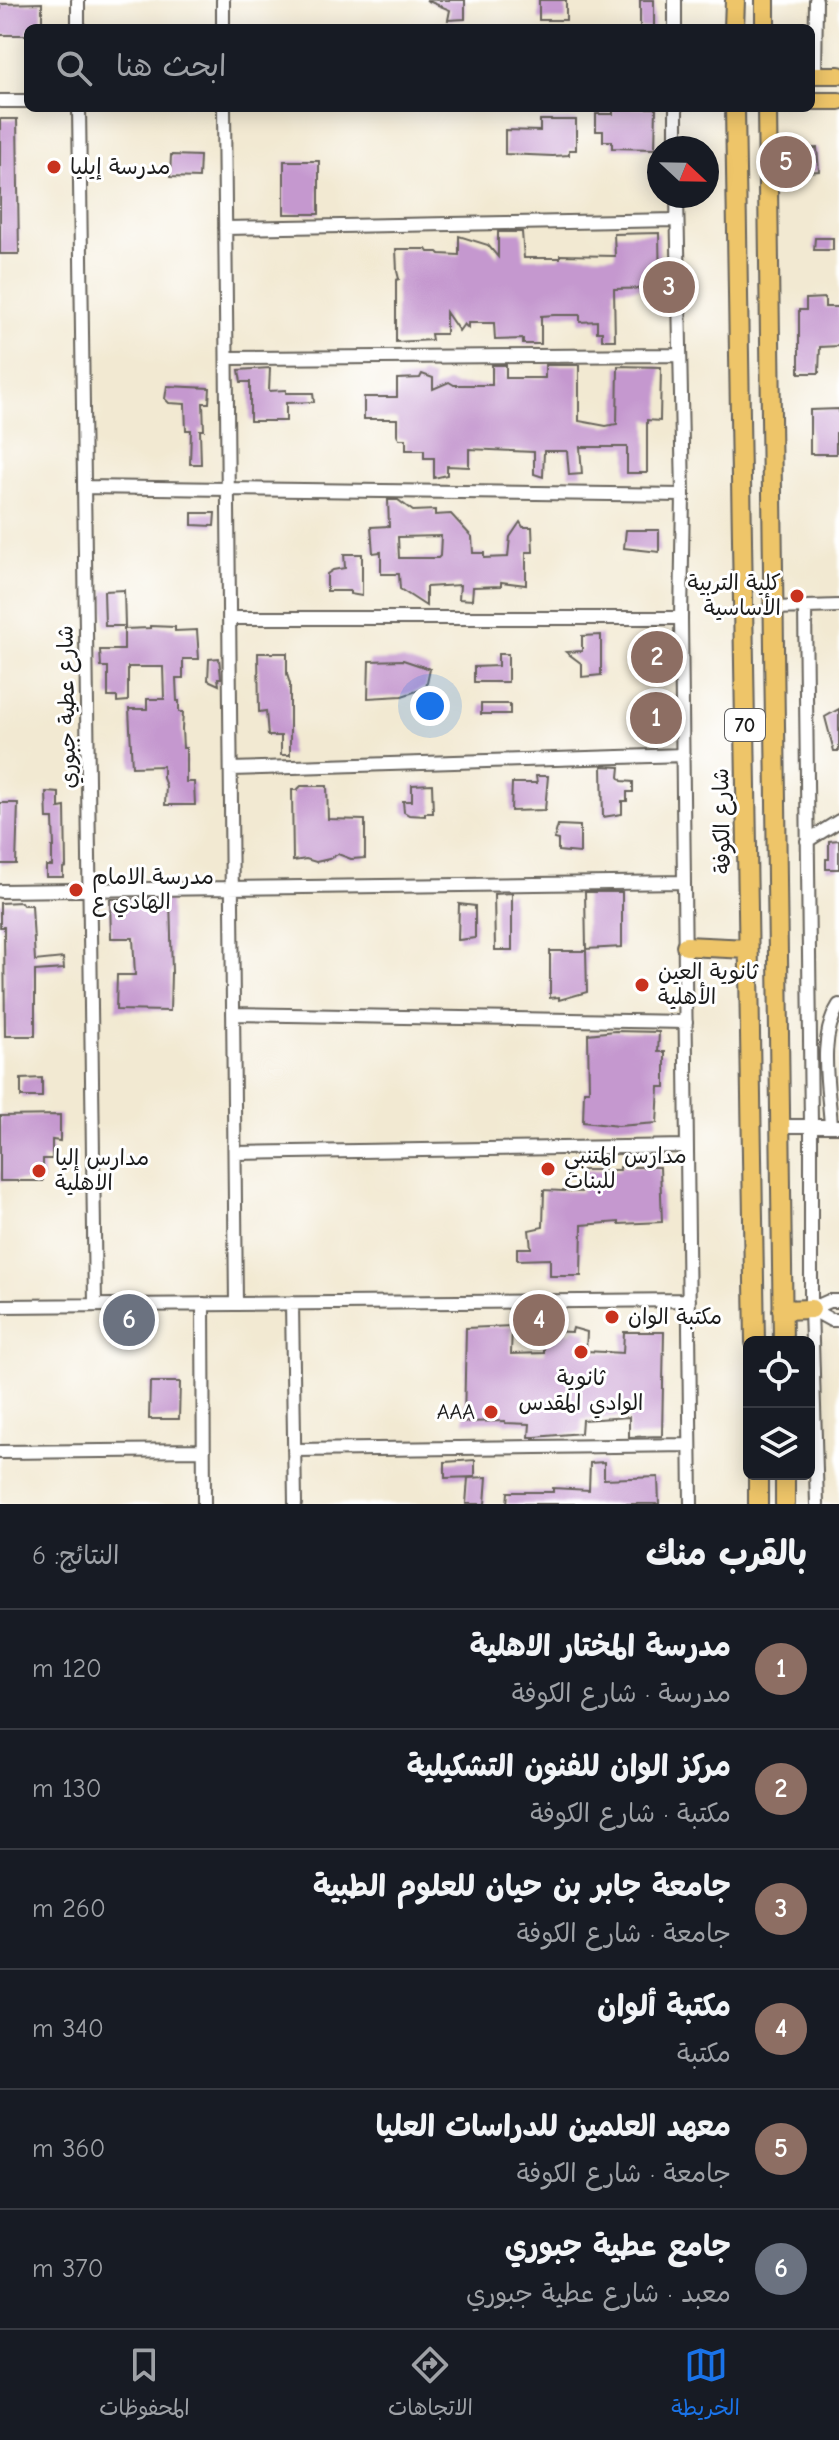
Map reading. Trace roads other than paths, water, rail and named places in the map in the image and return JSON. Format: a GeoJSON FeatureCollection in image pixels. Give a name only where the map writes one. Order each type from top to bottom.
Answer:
{"type":"FeatureCollection","features":[{"type":"Feature","properties":{"kind":"highway"},"geometry":{"type":"LineString","coordinates":[[734,24],[735,0]]}},
{"type":"Feature","properties":{"kind":"highway"},"geometry":{"type":"LineString","coordinates":[[765,0],[765,24]]}},
{"type":"Feature","properties":{"kind":"highway","name":"شارع الكوفة"},"geometry":{"type":"LineString","coordinates":[[735,112],[755,1336]]}},
{"type":"Feature","properties":{"kind":"highway"},"geometry":{"type":"LineString","coordinates":[[736,132],[737,124],[748,115],[762,117],[769,114]]}},
{"type":"Feature","properties":{"kind":"highway","name":"70"},"geometry":{"type":"LineString","coordinates":[[769,114],[778,1126],[783,1336]]}},
{"type":"Feature","properties":{"kind":"highway"},"geometry":{"type":"LineString","coordinates":[[686,946],[748,949]]}},
{"type":"Feature","properties":{"kind":"highway"},"geometry":{"type":"LineString","coordinates":[[782,1310],[811,1309]]}},
{"type":"Feature","properties":{"kind":"highway"},"geometry":{"type":"LineString","coordinates":[[758,1480],[758,1504]]}},
{"type":"Feature","properties":{"kind":"highway"},"geometry":{"type":"LineString","coordinates":[[785,1480],[785,1504]]}},
{"type":"Feature","properties":{"kind":"main road"},"geometry":{"type":"LineString","coordinates":[[815,76],[839,75]]}},
{"type":"Feature","properties":{"kind":"main road"},"geometry":{"type":"LineString","coordinates":[[815,101],[839,101]]}},
{"type":"Feature","properties":{"kind":"street"},"geometry":{"type":"LineString","coordinates":[[78,0],[78,24]]}},
{"type":"Feature","properties":{"kind":"street"},"geometry":{"type":"LineString","coordinates":[[223,0],[223,24]]}},
{"type":"Feature","properties":{"kind":"street"},"geometry":{"type":"LineString","coordinates":[[675,0],[675,24]]}},
{"type":"Feature","properties":{"kind":"street"},"geometry":{"type":"LineString","coordinates":[[815,25],[816,0]]}},
{"type":"Feature","properties":{"kind":"street"},"geometry":{"type":"LineString","coordinates":[[0,101],[24,101]]}},
{"type":"Feature","properties":{"kind":"street","name":"شارع عطية جبوري"},"geometry":{"type":"LineString","coordinates":[[79,112],[95,1305]]}},
{"type":"Feature","properties":{"kind":"street"},"geometry":{"type":"LineString","coordinates":[[224,112],[236,1304]]}},
{"type":"Feature","properties":{"kind":"street"},"geometry":{"type":"LineString","coordinates":[[676,112],[676,136]]}},
{"type":"Feature","properties":{"kind":"street"},"geometry":{"type":"LineString","coordinates":[[677,208],[683,495],[681,618],[691,1504]]}},
{"type":"Feature","properties":{"kind":"street"},"geometry":{"type":"LineString","coordinates":[[225,228],[677,220]]}},
{"type":"Feature","properties":{"kind":"street"},"geometry":{"type":"LineString","coordinates":[[227,358],[679,355]]}},
{"type":"Feature","properties":{"kind":"street"},"geometry":{"type":"LineString","coordinates":[[84,487],[683,495]]}},
{"type":"Feature","properties":{"kind":"street"},"geometry":{"type":"LineString","coordinates":[[774,608],[839,606]]}},
{"type":"Feature","properties":{"kind":"street"},"geometry":{"type":"LineString","coordinates":[[805,607],[811,1309],[817,1504]]}},
{"type":"Feature","properties":{"kind":"street"},"geometry":{"type":"LineString","coordinates":[[229,618],[681,618]]}},
{"type":"Feature","properties":{"kind":"street"},"geometry":{"type":"LineString","coordinates":[[231,769],[683,755]]}},
{"type":"Feature","properties":{"kind":"street"},"geometry":{"type":"LineString","coordinates":[[807,841],[839,821]]}},
{"type":"Feature","properties":{"kind":"street"},"geometry":{"type":"LineString","coordinates":[[0,891],[684,882]]}},
{"type":"Feature","properties":{"kind":"street"},"geometry":{"type":"LineString","coordinates":[[778,1126],[835,1126],[826,1038],[839,1005]]}},
{"type":"Feature","properties":{"kind":"street"},"geometry":{"type":"LineString","coordinates":[[233,1014],[686,1022]]}},
{"type":"Feature","properties":{"kind":"street"},"geometry":{"type":"LineString","coordinates":[[235,1153],[687,1146]]}},
{"type":"Feature","properties":{"kind":"street"},"geometry":{"type":"LineString","coordinates":[[0,1306],[689,1300]]}},
{"type":"Feature","properties":{"kind":"street"},"geometry":{"type":"LineString","coordinates":[[811,1309],[829,1301],[839,1301]]}},
{"type":"Feature","properties":{"kind":"street"},"geometry":{"type":"LineString","coordinates":[[292,1303],[295,1504]]}},
{"type":"Feature","properties":{"kind":"street"},"geometry":{"type":"LineString","coordinates":[[203,1304],[204,1504]]}},
{"type":"Feature","properties":{"kind":"street"},"geometry":{"type":"LineString","coordinates":[[811,1309],[831,1320],[839,1320]]}},
{"type":"Feature","properties":{"kind":"street"},"geometry":{"type":"LineString","coordinates":[[294,1450],[690,1445]]}},
{"type":"Feature","properties":{"kind":"street"},"geometry":{"type":"LineString","coordinates":[[0,1452],[204,1450]]}},
{"type":"Feature","properties":{"kind":"place","name":"معهد العلمين للدراسات العليا"},"geometry":{"type":"Point","coordinates":[786,162]}},
{"type":"Feature","properties":{"kind":"place","name":"مدرسة إيليا"},"geometry":{"type":"Point","coordinates":[54,167]}},
{"type":"Feature","properties":{"kind":"place","name":"جامعة جابر بن حيان للعلوم الطبية"},"geometry":{"type":"Point","coordinates":[669,287]}},
{"type":"Feature","properties":{"kind":"place","name":"كلية التربية الأساسية"},"geometry":{"type":"Point","coordinates":[797,596]}},
{"type":"Feature","properties":{"kind":"place","name":"مركز الوان للفنون التشكيلية"},"geometry":{"type":"Point","coordinates":[657,657]}},
{"type":"Feature","properties":{"kind":"place","name":"مدرسة المختار الاهلية"},"geometry":{"type":"Point","coordinates":[656,718]}},
{"type":"Feature","properties":{"kind":"place","name":"مدرسة الامام الهادي ع"},"geometry":{"type":"Point","coordinates":[76,890]}},
{"type":"Feature","properties":{"kind":"place","name":"ثانوية العين الأهلية"},"geometry":{"type":"Point","coordinates":[642,985]}},
{"type":"Feature","properties":{"kind":"place","name":"مدارس المتنبي للبنات"},"geometry":{"type":"Point","coordinates":[548,1169]}},
{"type":"Feature","properties":{"kind":"place","name":"مدارس إليا الاهلية"},"geometry":{"type":"Point","coordinates":[39,1171]}},
{"type":"Feature","properties":{"kind":"place","name":"مكتبة الوان"},"geometry":{"type":"Point","coordinates":[612,1317]}},
{"type":"Feature","properties":{"kind":"place","name":"جامع عطية جبوري"},"geometry":{"type":"Point","coordinates":[129,1320]}},
{"type":"Feature","properties":{"kind":"place","name":"مكتبة ألوان"},"geometry":{"type":"Point","coordinates":[539,1320]}},
{"type":"Feature","properties":{"kind":"place","name":"ثانوية الوادي المقدس"},"geometry":{"type":"Point","coordinates":[581,1352]}},
{"type":"Feature","properties":{"kind":"place","name":"AAA"},"geometry":{"type":"Point","coordinates":[491,1412]}}]}
